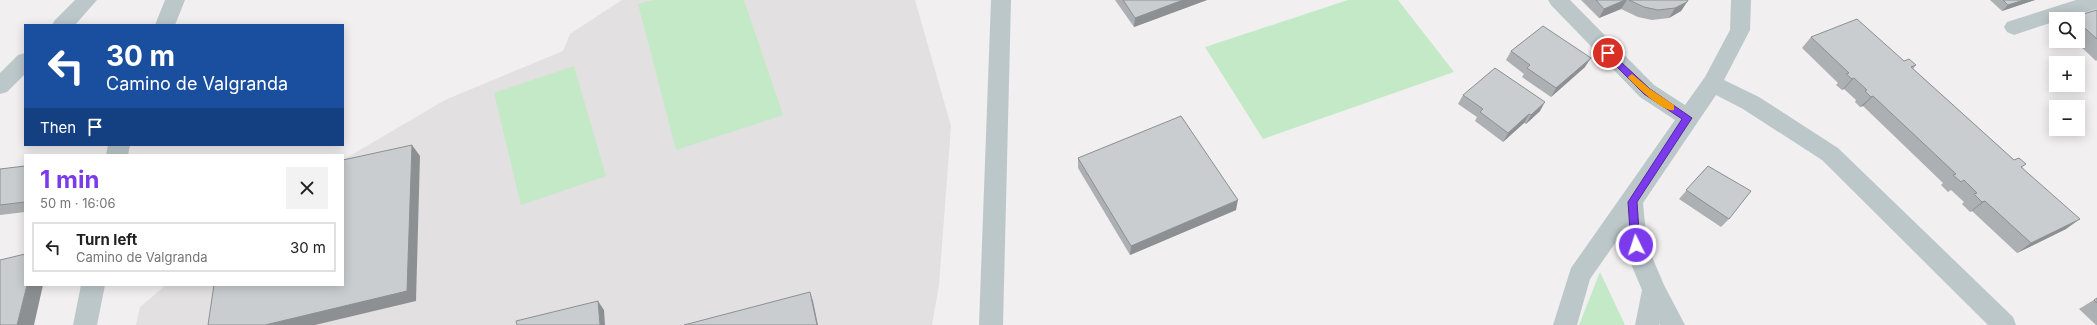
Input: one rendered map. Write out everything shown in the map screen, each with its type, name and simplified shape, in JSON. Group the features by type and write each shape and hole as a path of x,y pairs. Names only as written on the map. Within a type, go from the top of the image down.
{"street":[{"path":"63,24 88,0"},
{"path":"165,24 175,0"},
{"path":"991,325 1001,0"},
{"path":"1558,0 1647,91 1688,118"},
{"path":"1564,325 1580,275 1632,202 1712,83 1740,30 1741,0"},
{"path":"2014,27 2097,1"},
{"path":"0,86 24,62"},
{"path":"1712,83 1750,103 1830,154 2004,325"},
{"path":"1632,202 1636,245 1654,290 1673,325"},
{"path":"85,325 93,286"},
{"path":"1647,325 1654,290"}],"shaded area":[{"path":"622,0 915,0 951,126 939,285 932,325 136,325 140,307 165,286 344,286 344,159 445,100 563,51 570,34"}],"green space":[{"path":"653,0 744,0 783,115 676,150 638,4"},
{"path":"1348,0 1398,0 1454,72 1263,139 1205,47"},
{"path":"574,66 606,176 521,205 494,93"},
{"path":"1600,272 1625,325 1579,325"}],"building":[{"path":"1123,0 1183,0 1135,18"},
{"path":"1596,0 1625,0 1604,9"},
{"path":"1629,0 1688,0 1675,8 1658,10 1644,7"},
{"path":"2003,0 2024,0 2008,5"},
{"path":"2097,10 2097,39 2085,28 2085,14"},
{"path":"1857,19 1904,61 1909,59 1916,65 1911,67 2014,160 2019,158 2026,164 2021,167 2080,219 2031,243 1985,201 1982,202 1974,194 1977,193 1964,180 1961,182 1953,175 1956,174 1873,96 1871,97 1865,91 1867,90 1854,78 1852,79 1846,74 1849,73 1811,37"},
{"path":"1543,26 1591,58 1556,88 1527,68 1530,65 1511,51"},
{"path":"1495,68 1545,102 1508,133 1480,112 1483,109 1463,95"},
{"path":"1181,116 1238,200 1131,246 1078,158"},
{"path":"412,145 407,291 265,325 208,325 214,286 344,286 344,160"},
{"path":"24,166 24,202 0,205 0,169"},
{"path":"1708,166 1751,191 1729,219 1686,190"},
{"path":"24,254 24,286 27,286 17,325 0,325 0,260"},
{"path":"810,292 817,325 684,325"},
{"path":"598,301 600,325 517,325 516,321"}],"slow traffic":[{"path":"1632,77 1647,91 1671,107"}],"route":[{"path":"1608,53 1647,91 1688,118 1632,202 1636,245"}]}
